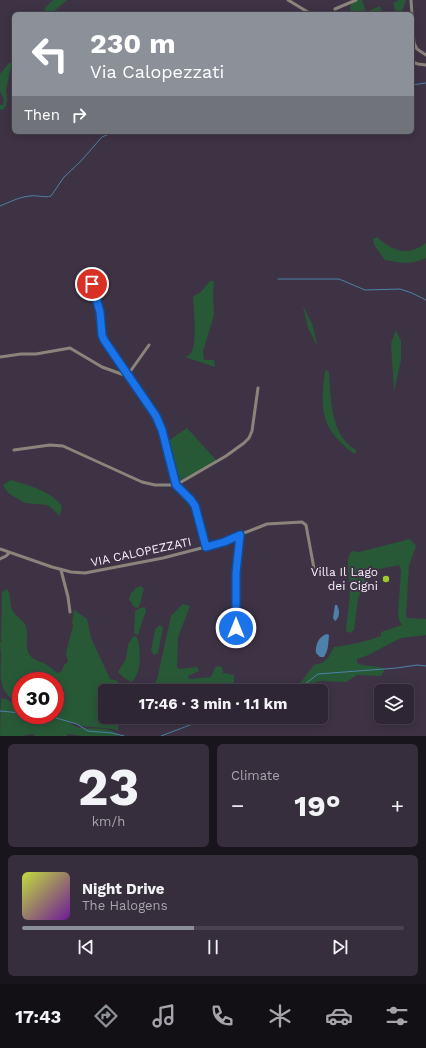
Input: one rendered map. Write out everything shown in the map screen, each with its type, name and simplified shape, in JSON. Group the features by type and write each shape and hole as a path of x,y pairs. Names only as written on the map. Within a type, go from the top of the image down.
{"street":[{"path":"288,0 307,12"},
{"path":"335,9 356,0"},
{"path":"411,0 412,12"},
{"path":"414,43 417,49 426,55"},
{"path":"414,63 426,65"},
{"path":"92,277 93,290 100,315 103,338 127,376 158,420 176,485 195,506 206,547"},
{"path":"127,376 149,345"},
{"path":"0,357 20,354 36,354 70,348 99,366 127,376"},
{"path":"14,450 61,446 73,450 142,482 155,486 176,485 229,455 248,439 252,431 258,388"},
{"name":"VIA CALOPEZZATI","path":"0,549 61,570 76,573 87,573 163,558 206,547 224,542 258,526 269,523 304,523 316,574"},
{"path":"236,628 236,573 240,535"},
{"path":"0,559 9,553"},
{"path":"61,570 70,612"}],"green space":[{"path":"53,0 67,0 53,12 43,12"},
{"path":"362,0 366,12 350,12 351,2"},
{"path":"399,0 406,0 402,12 396,12 393,3"},
{"path":"380,6 382,12 366,12"},
{"path":"9,63 12,63 6,89 6,106 4,109 0,110 0,105 3,105 4,100 0,91 0,74"},
{"path":"377,237 394,249 407,251 413,250 426,243 426,258 415,262 406,263 385,260 374,245 373,239"},
{"path":"210,281 214,281 214,315 203,351 204,360 214,360 215,367 185,357 192,352 194,346 195,324 193,296 200,293"},
{"path":"303,306 312,324 318,347 308,328"},
{"path":"396,330 401,341 401,360 394,391 391,344"},
{"path":"327,370 329,373 332,405 337,426 341,435 347,443 356,450 356,453 353,453 342,444 334,435 325,418 323,408 323,386 325,372"},
{"path":"187,428 217,461 177,482 167,442"},
{"path":"11,480 39,489 51,496 62,506 60,516 48,505 25,503 8,493 3,485"},
{"path":"410,539 416,546 409,565 406,615 407,618 426,619 426,635 401,638 357,659 357,663 385,669 381,676 357,675 346,682 321,681 310,684 298,684 314,665 322,663 328,658 334,647 358,643 375,638 381,636 381,632 402,625 398,614 401,571 399,565 369,571 358,598 354,630 350,633 346,631 350,593 348,559 352,551 359,552"},
{"path":"141,586 144,589 138,608 134,607 129,599 135,588"},
{"path":"7,589 12,610 24,622 26,627 27,647 29,654 33,659 44,663 56,672 12,672 12,698 5,692 1,681 0,643 2,592"},
{"path":"183,604 190,606 178,637 177,667 180,669 197,667 199,671 188,676 189,679 211,677 216,666 222,667 223,673 234,675 234,683 154,684 157,680 171,616"},
{"path":"145,607 146,612 138,635 134,633 135,611"},
{"path":"74,610 87,619 91,638 110,679 118,681 118,684 98,684 98,724 118,724 118,731 113,729 82,726 66,720 78,727 111,730 119,736 83,736 67,734 67,736 35,736 33,734 22,736 0,736 1,698 7,699 12,703 12,724 64,724 64,672 60,672 62,671 64,665 68,662 66,653 73,626 72,622"},
{"path":"159,625 163,627 158,653 154,655 151,651 155,630"},
{"path":"133,636 137,637 140,661 138,672 132,682 124,678 118,672 126,659 128,645"}],"water":[{"path":"335,605 337,605 339,616 335,621 333,618"},
{"path":"324,635 329,635 327,651 324,657 320,657 316,653 317,644"}],"waterway":[{"path":"414,85 426,83"},
{"path":"0,206 26,197 51,196 64,177 80,162 102,137 109,134"},
{"path":"278,279 339,279 365,290 400,289 426,300"},
{"path":"305,684 318,674 417,665 426,666"},
{"path":"0,711 12,712"},
{"path":"64,720 77,724 88,731 112,733 124,736"},
{"path":"161,736 193,724"}],"place":[{"name":"Villa Il Lago dei Cigni","path":"386,579"}],"route":[{"path":"92,284 100,312 102,335 104,340 158,420 176,485 195,506 206,547 224,542 240,535 236,573 236,628"}]}
